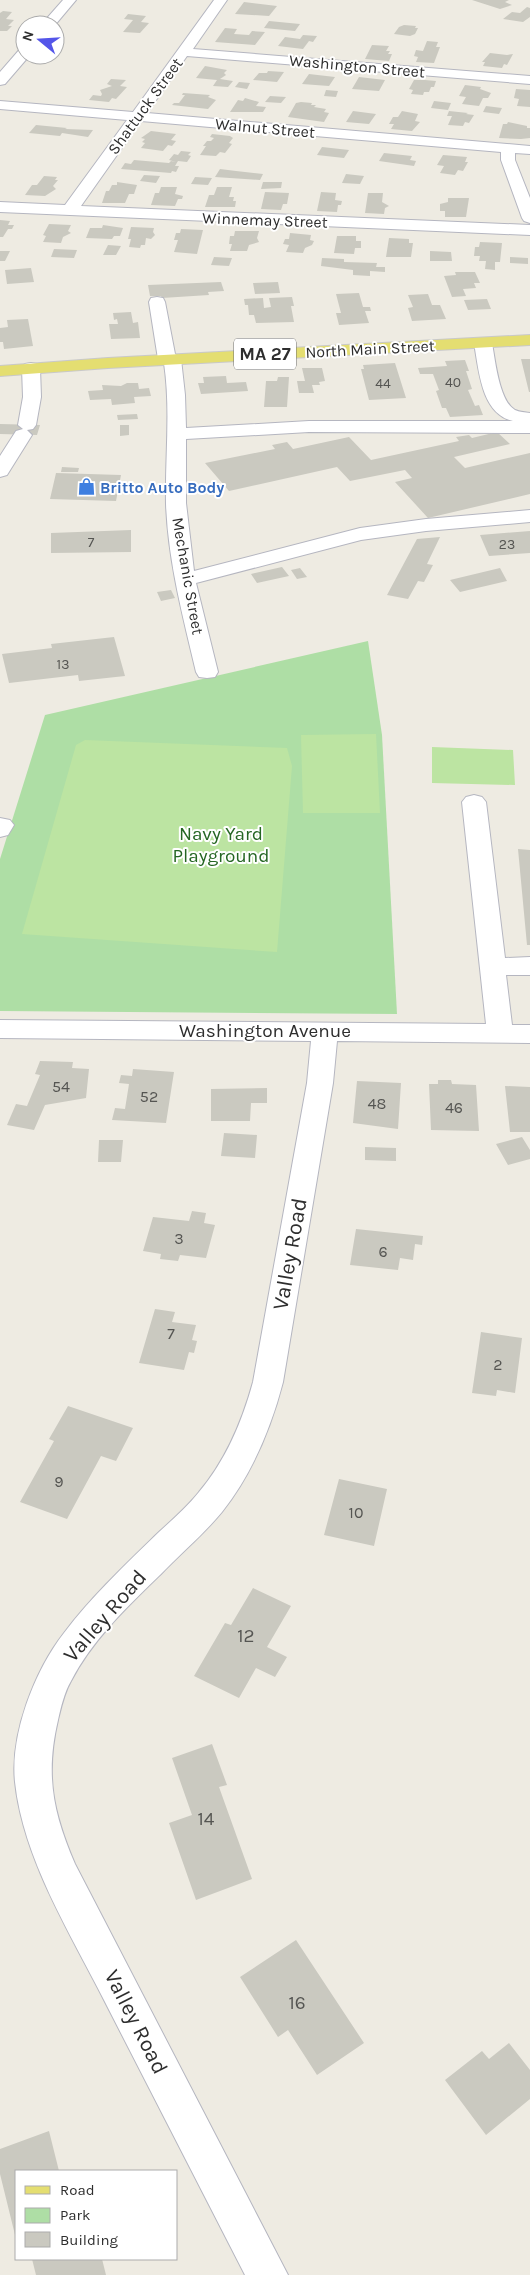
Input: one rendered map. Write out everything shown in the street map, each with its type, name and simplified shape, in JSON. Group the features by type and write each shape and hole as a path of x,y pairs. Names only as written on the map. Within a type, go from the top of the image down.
{"main road":[{"name":"North Main Street","path":"0,371 170,359 530,340"}],"street":[{"path":"57,15 70,0"},
{"name":"Shattuck Street","path":"69,211 221,0"},
{"name":"Washington Street","path":"184,52 530,80"},
{"path":"0,81 15,64"},
{"name":"Walnut Street","path":"0,105 530,150"},
{"path":"508,149 508,160 530,218"},
{"name":"Winnemay Street","path":"0,207 530,230"},
{"name":"Mechanic Street","path":"157,302 177,396 176,504 186,579 206,672"},
{"path":"483,342 495,395 501,408 511,416 530,418"},
{"path":"0,472 25,430 32,397 31,368"},
{"path":"177,434 244,427 325,425 530,427"},
{"path":"186,579 360,534 426,525 530,516"},
{"path":"474,802 500,1034"},
{"path":"493,967 530,966"},
{"name":"Washington Avenue","path":"0,1029 530,1034"},
{"name":"Valley Road","path":"267,2275 68,1890 52,1854 40,1819 32,1780 35,1744 45,1702 62,1663 88,1629 113,1601 216,1496 248,1442 261,1412 268,1382 320,1083 325,1032"}],"green space":[{"name":"Navy Yard Playground","path":"368,641 382,735 397,1014 0,1011 0,859 45,715"},
{"path":"376,734 380,813 303,813 301,735"},
{"path":"85,740 287,748 292,766 277,952 22,934 76,745"},
{"path":"432,747 513,750 515,785 432,783"}],"building":[{"path":"472,0 509,0 505,2 512,5 500,9"},
{"path":"244,2 277,6 269,16 235,14"},
{"path":"527,7 530,8 530,17 523,22 503,19 512,12 520,13"},
{"path":"3,11 12,12 6,19 14,20 8,26 12,26 7,31 0,31 0,13"},
{"path":"128,14 146,16 141,22 149,23 140,33 123,32 133,20 124,19"},
{"path":"269,21 300,24 295,31 264,28"},
{"path":"404,25 416,26 415,28 418,28 415,34 410,36 394,34 399,27"},
{"path":"225,28 237,29 234,34 249,35 252,31 265,32 255,45 215,42"},
{"path":"303,35 317,36 313,42 309,41 303,49 278,46 285,37 300,39"},
{"path":"427,41 438,42 436,47 440,47 434,63 416,62 418,57 414,56 416,50 423,51"},
{"path":"372,45 389,46 386,51 390,51 388,54 392,54 389,61 365,59"},
{"path":"490,53 513,54 507,65 504,64 502,68 483,66 485,62 482,62"},
{"path":"205,66 227,70 224,73 226,75 220,79 233,81 228,87 213,86 217,80 196,78"},
{"path":"268,71 284,72 277,82 253,80 259,73 267,73"},
{"path":"309,74 335,77 329,86 302,84"},
{"path":"359,77 385,80 379,91 352,89"},
{"path":"111,79 126,80 120,86 127,87 116,99 112,98 109,102 89,100 93,95 101,96 100,90 112,86 107,84"},
{"path":"414,80 436,81 434,87 431,87 429,92 424,92 423,95 411,94 413,90 409,89"},
{"path":"239,82 250,83 247,89 235,87"},
{"path":"465,85 481,87 480,89 491,93 488,98 483,98 479,106 462,104 466,97 459,96"},
{"path":"516,89 530,90 530,107 517,106 519,99 514,98"},
{"path":"326,90 338,91 336,97 324,96"},
{"path":"183,93 210,95 208,97 216,100 208,109 172,105 179,103 185,95 182,95"},
{"path":"270,96 286,97 281,103 265,102"},
{"path":"245,98 259,102 256,106 266,107 263,112 230,112 238,100 243,101"},
{"path":"434,101 451,103 448,110 431,108"},
{"path":"296,103 312,103 311,105 316,105 314,107 326,109 324,112 329,113 324,122 288,117"},
{"path":"486,106 502,108 499,114 483,112"},
{"path":"353,111 376,114 369,124 346,122"},
{"path":"402,111 418,114 415,121 420,122 412,131 391,129 394,124 389,124 393,117 398,117"},
{"path":"449,111 474,115 469,123 465,122 463,126 448,125 452,116 447,116"},
{"path":"508,122 530,128 530,138 499,138 503,124"},
{"path":"36,125 93,130 88,137 62,133 60,136 29,133"},
{"path":"151,131 176,134 171,140 176,141 172,146 168,145 163,151 141,148 145,143 142,142 145,139 141,138"},
{"path":"212,134 230,136 233,138 229,143 232,144 225,153 220,152 216,156 200,155 207,141 211,141 214,138 210,137"},
{"path":"322,147 349,150 344,158 317,155"},
{"path":"181,151 191,152 188,155 191,156 187,162 178,161 175,166 179,166 176,172 121,169 125,163 131,164 134,160 176,162 169,160 174,154 178,155"},
{"path":"384,153 412,156 410,160 416,161 414,166 379,161"},
{"path":"443,155 467,157 465,162 468,162 463,171 458,170 455,175 440,173 444,166 437,165"},
{"path":"220,169 263,174 260,180 215,177"},
{"path":"346,174 364,176 360,184 342,183"},
{"path":"144,175 160,176 156,183 140,181"},
{"path":"44,176 57,177 55,180 58,180 53,186 56,189 45,196 25,195 32,185 37,185"},
{"path":"195,177 212,178 208,185 191,184"},
{"path":"117,182 137,185 134,194 129,194 125,203 102,203 106,191 109,191 112,185 117,185"},
{"path":"263,182 282,182 281,188 261,189"},
{"path":"161,187 177,187 175,194 183,196 182,199 178,199 175,206 151,205 155,193 159,193"},
{"path":"217,187 232,187 229,197 234,197 233,201 236,201 235,207 205,207 209,195 214,195"},
{"path":"265,192 289,193 287,204 283,204 281,210 261,209"},
{"path":"321,192 336,193 335,200 342,201 341,205 338,205 337,212 317,211"},
{"path":"368,193 383,193 382,202 389,206 385,208 384,214 365,213"},
{"path":"448,198 469,198 466,217 445,217 445,211 440,211 440,204 448,202"},
{"path":"0,220 10,221 8,225 14,225 12,229 8,229 3,237 0,237"},
{"path":"49,224 71,225 68,231 71,233 63,237 61,243 43,242 46,236 43,235"},
{"path":"103,225 123,228 120,236 114,236 112,239 86,238 90,228 102,228"},
{"path":"131,227 154,228 153,232 155,235 151,239 146,238 145,245 141,245 140,248 129,247 131,239 128,239"},
{"path":"181,229 203,230 197,254 174,252 178,240 174,240 176,233 180,233"},
{"path":"235,231 259,231 257,238 259,242 249,245 247,251 230,251 232,244 229,244 230,236 234,236"},
{"path":"290,233 311,235 310,240 314,241 312,245 305,248 303,253 286,252 289,245 283,244 285,239 289,239"},
{"path":"337,236 356,236 356,241 361,241 361,248 355,248 354,254 334,253"},
{"path":"389,238 409,239 409,243 413,243 411,257 386,257"},
{"path":"480,242 502,243 500,262 495,262 495,270 485,269 486,261 479,261 480,256 474,256 475,247 479,247"},
{"path":"108,245 121,246 116,255 103,255"},
{"path":"54,249 77,250 74,258 51,257"},
{"path":"0,251 10,251 5,261 0,261"},
{"path":"430,251 451,252 452,261 430,261"},
{"path":"214,257 232,258 229,266 211,265"},
{"path":"510,257 528,258 528,264 510,263"},
{"path":"322,258 344,259 344,262 377,263 376,267 385,267 385,272 370,271 370,276 353,275 353,270 321,266"},
{"path":"31,268 34,282 7,284 5,270"},
{"path":"455,272 475,272 480,283 474,283 476,288 463,289 466,296 452,297 444,276 456,275"},
{"path":"221,282 224,291 208,292 209,295 162,298 161,296 150,296 148,285"},
{"path":"278,282 280,293 255,294 253,283"},
{"path":"359,293 363,307 370,307 371,311 365,311 369,323 339,325 336,313 341,313 336,294"},
{"path":"428,294 432,305 440,305 446,319 412,321 408,308 413,307 408,295"},
{"path":"292,297 294,306 291,306 294,322 256,323 254,315 249,315 248,305 245,305 244,299 263,298 264,308 271,307 269,298"},
{"path":"487,299 491,309 468,310 464,300"},
{"path":"131,312 133,323 138,322 140,338 111,339 109,324 118,324 117,319 114,320 113,313"},
{"path":"28,319 33,346 4,349 3,342 0,342 0,328 8,327 7,320"},
{"path":"521,359 530,359 530,392 529,392"},
{"path":"465,360 469,371 466,371 472,389 468,390 475,406 479,405 483,415 450,417 446,408 442,408 436,391 439,390 433,374 420,374 418,368 447,366 445,361"},
{"path":"395,363 406,398 369,400 361,369 364,369 363,365"},
{"path":"302,368 322,368 325,381 319,382 320,385 312,385 314,393 299,393 297,381 305,381"},
{"path":"226,376 227,383 246,382 248,391 201,394 198,383 204,383 203,377"},
{"path":"278,377 289,377 287,407 264,407 266,381 277,381"},
{"path":"127,383 138,383 139,389 149,388 151,396 134,397 135,403 112,405 111,399 90,400 88,391 103,390 102,385 121,386"},
{"path":"137,414 138,419 118,420 117,415"},
{"path":"0,424 40,425 37,435 0,434"},
{"path":"120,425 129,425 129,435 120,436"},
{"path":"497,432 510,444 454,457 465,468 530,453 530,494 428,518 395,482 412,478 405,470 350,481 337,467 229,491 205,463 275,449 272,445 287,442 293,449 349,437 371,460 459,441 456,437 469,435 472,438"},
{"path":"62,467 79,468 78,472 61,472"},
{"name":"Britto Auto Body","path":"56,473 121,475 116,501 50,499"},
{"path":"131,530 131,552 51,553 51,533"},
{"path":"530,531 530,553 489,556 480,535"},
{"path":"440,537 427,564 433,565 424,582 418,581 408,599 387,595 417,539"},
{"path":"282,567 289,576 257,583 251,574"},
{"path":"300,568 307,577 297,579 291,570"},
{"path":"500,568 507,581 460,592 450,580"},
{"path":"171,590 175,598 161,601 157,592"},
{"path":"114,637 125,676 79,681 78,675 9,683 2,654 52,648 51,644"},
{"path":"518,849 530,850 530,945 527,945"},
{"path":"40,1061 73,1062 72,1068 89,1069 86,1098 45,1105 34,1130 7,1125 16,1104 27,1106 40,1075 35,1074"},
{"path":"133,1069 174,1072 166,1123 112,1120 115,1108 125,1109 129,1084 119,1083 121,1075 132,1076"},
{"path":"438,1080 451,1080 452,1084 476,1085 479,1131 431,1130 429,1084 438,1084"},
{"path":"357,1081 401,1083 398,1129 353,1123"},
{"path":"505,1086 530,1087 530,1132 510,1132"},
{"path":"267,1088 267,1103 251,1103 250,1121 211,1121 211,1089"},
{"path":"224,1133 257,1135 255,1158 221,1156"},
{"path":"522,1137 530,1150 530,1159 508,1165 496,1144"},
{"path":"99,1140 123,1140 121,1162 98,1162"},
{"path":"365,1147 396,1148 396,1161 365,1160"},
{"path":"192,1211 206,1213 204,1223 215,1225 206,1258 180,1255 178,1261 160,1259 161,1254 143,1251 153,1217 189,1221"},
{"path":"356,1229 423,1236 422,1245 415,1244 413,1260 400,1258 398,1270 350,1265"},
{"path":"155,1309 175,1312 172,1322 196,1325 192,1340 197,1341 194,1353 189,1352 184,1370 139,1363"},
{"path":"481,1332 522,1338 515,1393 497,1390 496,1396 472,1393"},
{"path":"68,1406 133,1428 116,1461 101,1456 67,1519 20,1502 54,1441 49,1439"},
{"path":"339,1479 387,1489 374,1546 324,1535"},
{"path":"253,1588 291,1606 267,1647 287,1657 275,1677 256,1668 239,1698 194,1676 225,1623 231,1625"},
{"path":"212,1744 227,1785 219,1787 252,1879 196,1900 169,1823 192,1815 172,1758"},
{"path":"296,1940 364,2043 317,2075 288,2030 278,2037 240,1977"},
{"path":"509,2043 530,2070 530,2099 486,2135 445,2080 482,2051 489,2059"},
{"path":"49,2131 59,2170 15,2170 15,2235 0,2174 0,2149"},
{"path":"32,2260 102,2260 106,2275 36,2275"}],"place":[{"name":"Britto Auto Body","path":"86,487"}]}
